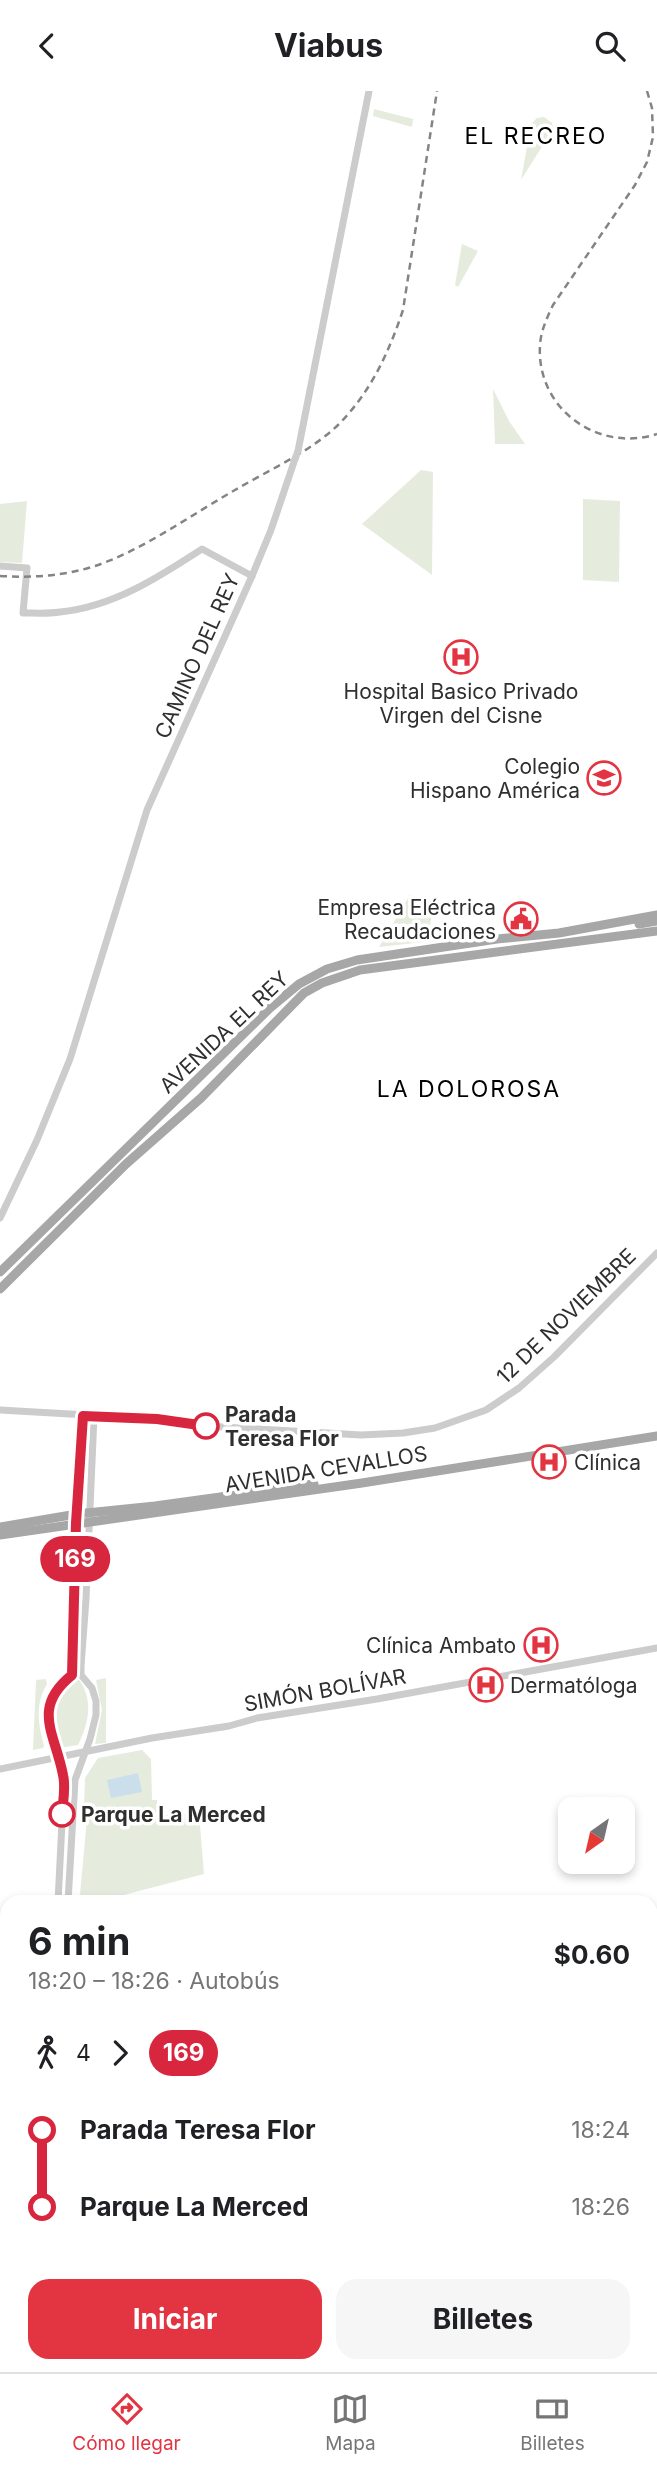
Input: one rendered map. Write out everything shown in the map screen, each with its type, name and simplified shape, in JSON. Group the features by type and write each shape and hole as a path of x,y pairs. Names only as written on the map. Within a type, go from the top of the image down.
{"main road":[{"name":"AVENIDA EL REY","path":"0,1272 270,1008 299,984 327,969 357,960 620,923 657,915"},
{"path":"620,923 629,925 657,921"},
{"name":"AVENIDA EL REY","path":"0,1289 126,1164 201,1098 304,993 322,983 360,970 657,931"},
{"name":"AVENIDA CEVALLOS","path":"89,1517 248,1492 362,1478 657,1430"},
{"name":"AVENIDA CEVALLOS","path":"0,1527 362,1483 657,1436"},
{"name":"AVENIDA CEVALLOS","path":"0,1535 76,1518"}],"street":[{"name":"CAMINO DEL REY","path":"0,1218 37,1140 70,1059 147,810 252,576 296,455 369,91"},
{"path":"0,566 27,568 23,613 59,613 102,603 152,581 205,549 252,576"},
{"name":"12 DE NOVIEMBRE","path":"0,1410 361,1435 435,1428 486,1410 519,1388 554,1357 657,1253"},
{"path":"58,1895 64,1782 49,1720 49,1703 57,1687 72,1675 76,1518 83,1416"},
{"path":"68,1895 75,1780 94,1729 96,1701 92,1688 81,1675 94,1416"},
{"name":"SIMÓN BOLÍVAR","path":"0,1769 152,1738 229,1726 257,1718 377,1699 657,1647"}],"green space":[{"path":"374,109 413,119 412,127 373,116"},
{"path":"544,117 552,123 553,129 521,180 531,124 537,118"},
{"path":"462,244 478,251 458,287 455,285"},
{"path":"493,389 509,421 525,444 495,444"},
{"path":"421,470 433,472 432,575 362,524"},
{"path":"583,499 620,501 619,582 583,580"},
{"path":"27,501 22,563 0,562 0,504"},
{"path":"410,895 433,909 430,926 432,941 379,947"},
{"path":"78,1678 88,1703 85,1728 78,1745 59,1748 49,1728 55,1688 63,1679"},
{"path":"106,1678 106,1743 95,1744 102,1710 96,1680"},
{"path":"46,1679 39,1714 44,1745 43,1748 33,1750 36,1680"},
{"path":"142,1750 151,1759 152,1800 157,1800 158,1816 199,1813 204,1874 124,1895 80,1894 88,1807 84,1807 85,1778 98,1758"}],"water":[{"path":"138,1773 142,1792 111,1798 107,1780"}],"railway":[{"path":"0,576 72,572 131,551 302,452 327,435 350,412 378,371 403,310 437,91"},
{"path":"647,91 652,108 653,137 647,162 635,185 553,305 540,345 541,368 548,389 575,421 593,431 613,437 635,438 657,434"}],"bus line":[{"name":"169","path":"62,1814 64,1776 51,1732 49,1703 57,1687 72,1675 76,1523 83,1416 157,1419 206,1426"}],"place":[{"name":"Hospital Basico Privado Virgen del Cisne","path":"461,657"},
{"name":"Colegio Hispano América","path":"604,778"},
{"name":"Empresa Eléctrica Recaudaciones","path":"521,919"},
{"name":"Parada Teresa Flor","path":"206,1426"},
{"name":"Clínica","path":"549,1462"},
{"name":"Clínica Ambato","path":"541,1645"},
{"name":"Dermatóloga","path":"486,1685"},
{"name":"Parque La Merced","path":"62,1814"}],"district":[{"name":"EL RECREO","path":"536,136"},
{"name":"LA DOLOROSA","path":"469,1089"}]}
